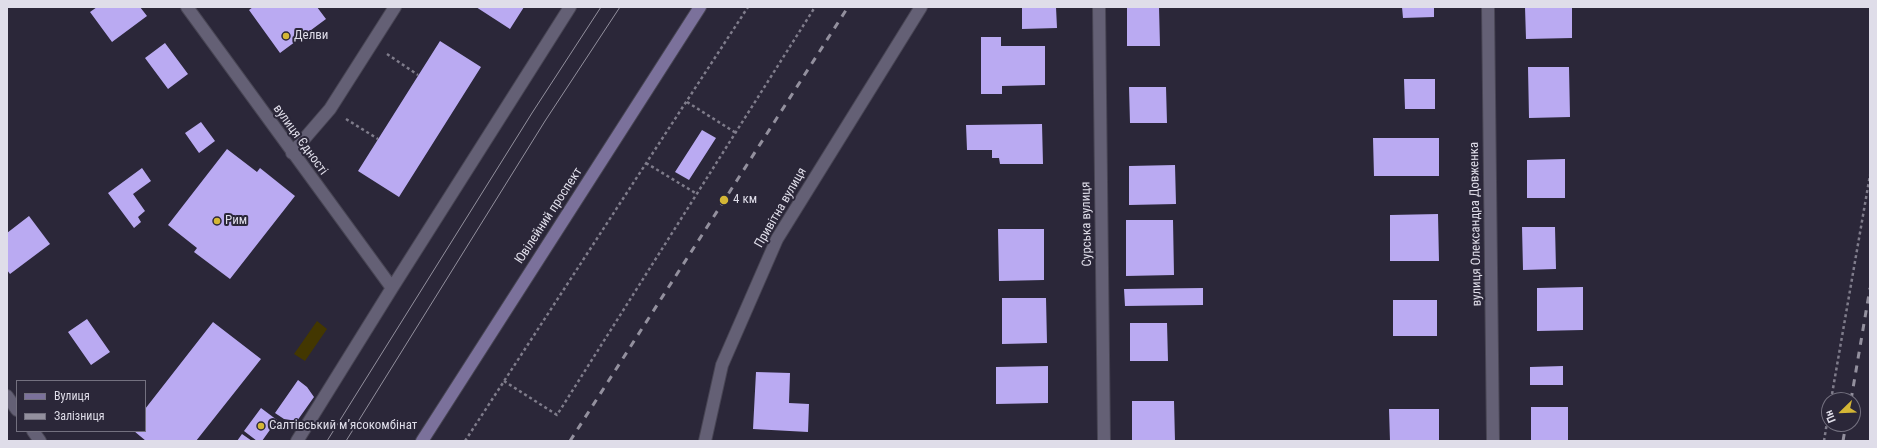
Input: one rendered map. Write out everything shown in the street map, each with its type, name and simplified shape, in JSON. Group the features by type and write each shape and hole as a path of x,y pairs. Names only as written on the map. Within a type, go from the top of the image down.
{"main road":[{"name":"Ювілейний проспект","path":"422,441 700,7"}],"street":[{"name":"вулиця Єдності","path":"187,7 292,153 392,288"},
{"path":"292,153 330,109 395,7"},
{"path":"297,441 570,7"},
{"name":"Привітна вулиця","path":"705,441 722,365 777,239 921,7"},
{"name":"Сурська вулиця","path":"1099,7 1104,441"},
{"name":"вулиця Олександра Довженка","path":"1488,7 1493,441"},
{"path":"7,396 16,409"},
{"path":"34,432 40,441"}],"path":[{"path":"465,441 748,7"},
{"path":"504,381 557,415 816,7"},
{"path":"371,43 418,75"},
{"path":"687,102 736,133"},
{"path":"330,109 378,139"},
{"path":"646,163 697,194"},
{"path":"1832,392 1870,175"}],"shaded area":[{"path":"317,321 327,329 305,361 294,354"}],"building":[{"path":"97,7 140,7 147,16 112,42 90,12"},
{"name":"Делви","path":"253,7 317,7 326,19 280,53 249,10"},
{"path":"476,7 524,7 510,29"},
{"path":"1022,7 1056,7 1057,28 1022,29"},
{"path":"1127,7 1159,7 1160,46 1127,46"},
{"path":"1402,7 1434,7 1434,17 1403,18"},
{"path":"1525,7 1572,7 1572,38 1526,39"},
{"path":"981,37 1001,37 1001,46 1045,46 1045,85 1002,86 1002,94 981,94"},
{"path":"440,41 481,67 399,197 358,171"},
{"path":"165,43 188,74 168,89 145,58"},
{"path":"1528,67 1569,67 1570,117 1529,118"},
{"path":"1404,79 1435,79 1435,109 1405,109"},
{"path":"1129,87 1166,87 1167,123 1130,123"},
{"path":"201,122 215,141 199,153 185,133"},
{"path":"1042,124 1043,164 1000,164 999,158 992,158 992,150 967,150 966,125"},
{"path":"702,130 716,138 689,180 675,172"},
{"path":"1373,138 1439,138 1439,176 1374,176"},
{"path":"227,149 257,172 260,168 295,196 230,279 194,252 197,248 168,225"},
{"path":"1565,159 1565,198 1527,198 1527,160"},
{"path":"1175,165 1176,204 1129,205 1129,166"},
{"path":"142,168 151,181 133,194 145,211 138,217 141,222 134,228 108,193"},
{"path":"1438,214 1439,261 1390,261 1390,215"},
{"path":"29,216 50,244 10,274 7,270 7,233"},
{"path":"1126,220 1173,220 1174,275 1126,276"},
{"path":"1522,227 1555,227 1556,269 1523,270"},
{"path":"998,229 1044,229 1044,280 999,281"},
{"path":"1583,287 1583,330 1537,331 1537,288"},
{"path":"1203,288 1203,305 1125,306 1124,289"},
{"path":"1002,298 1046,298 1047,343 1002,344"},
{"path":"1393,300 1437,300 1437,336 1393,336"},
{"path":"87,319 110,352 91,365 68,332"},
{"path":"213,322 261,359 196,441 146,441 135,432 146,432 146,408"},
{"path":"1130,323 1167,323 1168,361 1130,361"},
{"path":"1048,366 1048,403 996,404 996,367"},
{"path":"1563,366 1563,385 1530,385 1530,367"},
{"path":"756,372 790,373 789,403 809,404 808,432 753,429"},
{"path":"298,380 307,387 314,397 297,421 284,419 275,413"},
{"path":"1132,401 1174,401 1175,441 1132,441"},
{"path":"1531,407 1568,407 1568,441 1531,441"},
{"name":"Салтівський мʼясокомбінат","path":"261,408 277,420 262,441 257,441 244,431"},
{"path":"1389,409 1439,409 1439,441 1390,441"},
{"path":"242,434 252,441 237,441"}],"tram line":[{"path":"327,441 532,113 601,7"},
{"path":"346,441 545,121 620,7"}],"railway":[{"path":"570,441 848,7"},
{"path":"1852,392 1870,288"},
{"path":"1843,441 1845,432"}],"place":[{"name":"Делви","path":"286,36"},
{"name":"4 км","path":"724,200"},
{"name":"Рим","path":"217,221"},
{"name":"Салтівський мʼясокомбінат","path":"261,426"}]}
